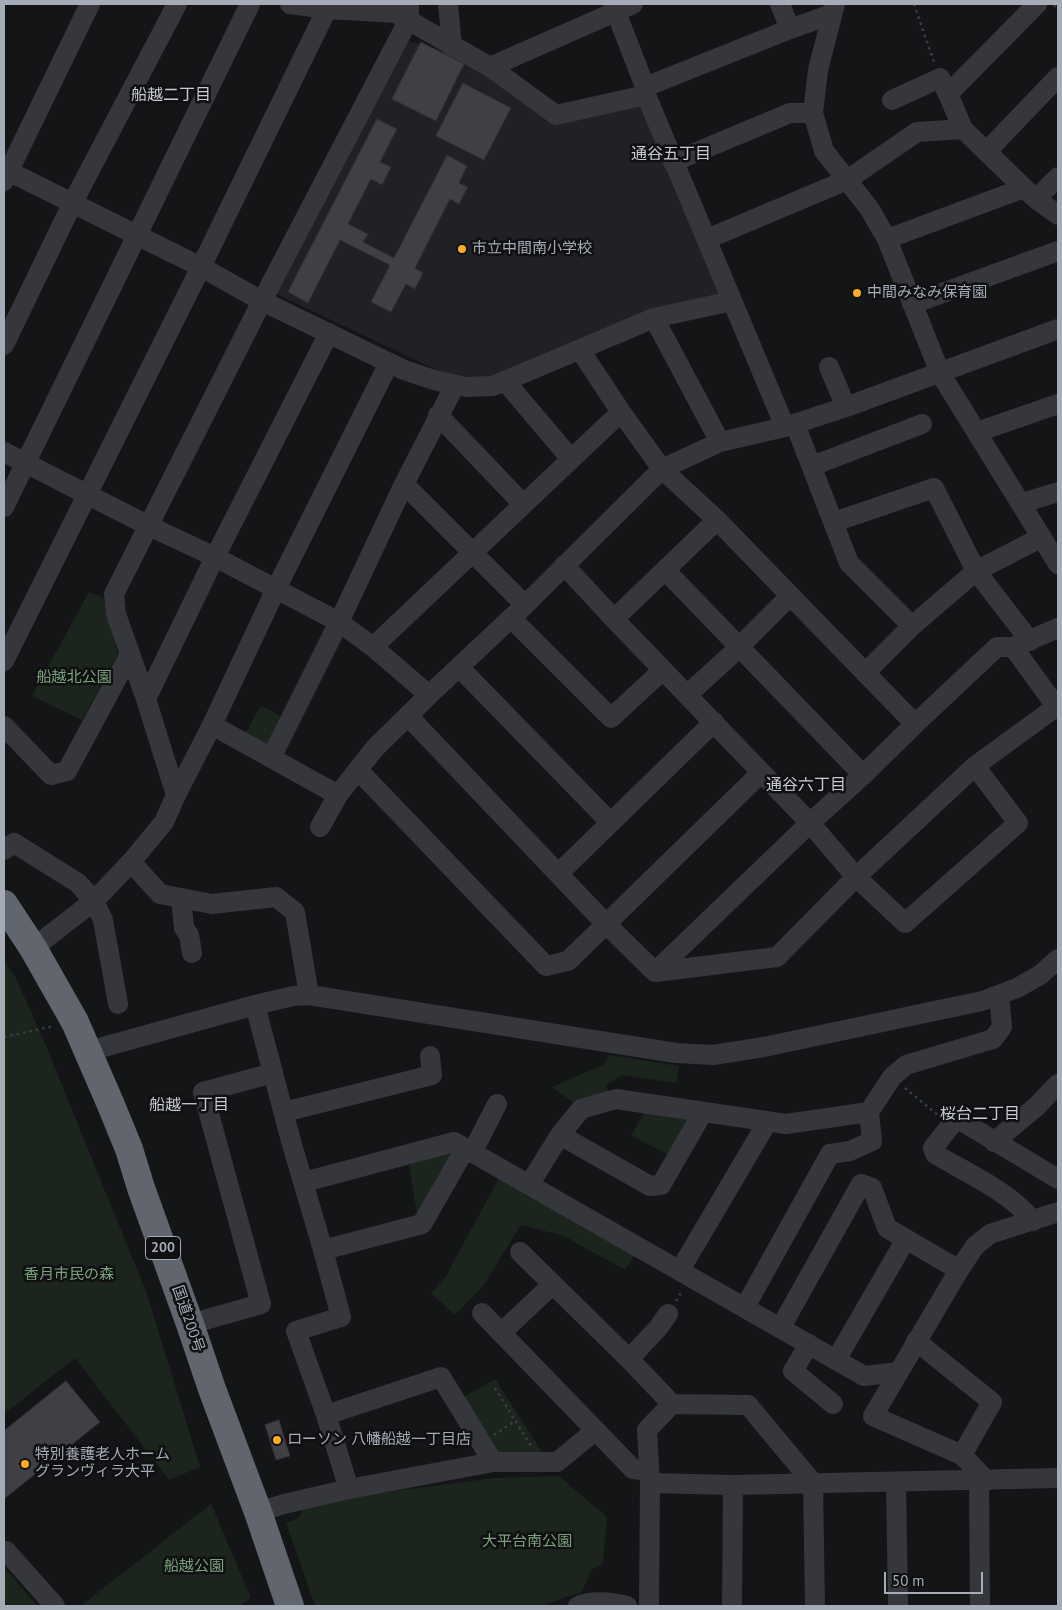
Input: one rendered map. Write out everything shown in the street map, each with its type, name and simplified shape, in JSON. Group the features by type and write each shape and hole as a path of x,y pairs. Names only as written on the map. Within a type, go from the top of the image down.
{"highway":[{"name":"国道200号","path":"4,904 33,948 75,1022 129,1149 141,1188 290,1606"}],"street":[{"path":"90,4 5,174 73,202 201,267 262,301 404,370 466,387 493,386 654,318 732,300"},
{"path":"4,345 73,202 177,4"},
{"path":"4,507 250,4"},
{"path":"290,4 327,9 409,12 452,47 490,67 556,115 646,91 833,9"},
{"path":"448,4 452,47"},
{"path":"780,4 790,29"},
{"path":"892,100 944,86 1037,4"},
{"path":"490,67 620,6 646,91 674,162 732,300 790,426 812,466 849,563 912,626"},
{"path":"4,661 201,267 327,9"},
{"path":"833,9 818,70 814,113 824,151 869,208 888,240 940,373 1058,564"},
{"path":"176,795 146,699 116,614 114,594 409,12"},
{"path":"986,151 1058,77"},
{"path":"944,86 963,129 1030,194 1058,215"},
{"path":"674,162 790,113 814,113"},
{"path":"707,239 847,180 917,132 963,129"},
{"path":"888,240 1030,194 1058,177"},
{"path":"912,304 1058,251"},
{"path":"654,318 720,442"},
{"path":"320,827 338,795 375,748 662,469 720,442 790,426 846,408 1058,329"},
{"path":"146,699 329,333"},
{"path":"580,350 662,469 717,520 915,724"},
{"path":"33,948 94,901 131,862 164,822 276,589 389,362"},
{"path":"829,367 846,408"},
{"path":"505,381 571,459"},
{"path":"271,758 339,622 404,484 455,385"},
{"path":"977,432 1058,404"},
{"path":"373,647 621,412"},
{"path":"438,416 523,504"},
{"path":"812,466 922,424"},
{"path":"4,452 149,526 216,557 339,622 373,647 429,695"},
{"path":"404,484 472,552 518,611 611,718 663,670"},
{"path":"655,972 777,957 856,877 975,766 1057,708 1021,644 976,571 934,488 834,522"},
{"path":"1022,503 1058,492"},
{"path":"614,619 717,520"},
{"path":"864,673 912,626 976,571 1042,537"},
{"path":"564,565 810,823 856,877 905,923 1018,823 975,766"},
{"path":"665,570 863,774"},
{"path":"687,695 790,596"},
{"path":"655,972 997,647 1021,644 1058,628"},
{"path":"4,726 52,775 67,771 130,654"},
{"path":"459,667 610,822"},
{"path":"408,716 655,972"},
{"path":"559,873 714,722"},
{"path":"212,725 338,795"},
{"path":"358,770 546,966 568,961 761,773"},
{"path":"4,850 14,843 78,883 94,901 103,920 118,1004"},
{"path":"131,862 160,894 212,904 276,897 295,912 309,995"},
{"path":"181,898 184,928 189,935 192,954"},
{"path":"88,1051 255,1005 293,996 309,995 676,1053 714,1055 764,1047 982,1001 1017,988 1040,974 1058,959"},
{"path":"745,1307 830,1154 850,1151 872,1142 869,1112 892,1077 906,1065 993,1039 1002,1027 999,995"},
{"path":"255,1005 341,1317 296,1331 326,1415 349,1489"},
{"path":"284,1112 432,1075 430,1056"},
{"path":"190,1324 261,1304 203,1092 273,1073"},
{"path":"994,1142 1037,1106 1058,1084"},
{"path":"529,1185 560,1135 581,1109 616,1098 786,1124 869,1112"},
{"path":"323,1250 422,1224 497,1104"},
{"path":"560,1135 650,1186 661,1185 703,1112"},
{"path":"1033,1221 1026,1213 998,1191 934,1154 933,1148 954,1120 963,1122 1058,1179"},
{"path":"685,1273 768,1121"},
{"path":"304,1182 454,1142 864,1376 898,1372"},
{"path":"781,1327 861,1184 872,1188 887,1228 959,1270"},
{"path":"980,1606 983,1480 962,1455 873,1416 916,1340 975,1246 990,1234 1058,1212"},
{"path":"836,1360 906,1239"},
{"path":"520,1252 672,1404 748,1405 813,1483 815,1606"},
{"path":"501,1333 552,1285"},
{"path":"482,1313 633,1469 649,1477 733,1485 1058,1478"},
{"path":"629,1359 658,1328 668,1314"},
{"path":"916,1340 992,1402 962,1455"},
{"path":"809,1344 794,1371 833,1404"},
{"path":"326,1415 441,1377 493,1462"},
{"path":"648,1606 649,1477 647,1430 672,1404"},
{"path":"258,1512 349,1489 493,1462 557,1462 595,1431"},
{"path":"896,1482 898,1606"},
{"path":"732,1606 733,1485"},
{"path":"6,1551 55,1606"},
{"path":"578,1606 589,1602 615,1603 627,1606"}],"path":[{"path":"914,4 944,86"},
{"path":"1053,4 1058,10"},
{"path":"4,1037 75,1022"},
{"path":"892,1077 950,1125"},
{"path":"668,1314 685,1273"},
{"path":"495,1388 541,1462"},
{"path":"494,1435 515,1421"}],"shaded area":[{"path":"409,41 469,59 554,123 643,104 723,295 483,380 465,380 441,372 274,293"}],"green space":[{"name":"船越北公園","path":"89,592 103,598 118,654 82,720 32,696"},
{"path":"261,705 282,717 266,748 244,736"},
{"name":"香月市民の森","path":"4,960 16,978 44,1041 147,1294 200,1467 169,1480 75,1358 4,1414"},
{"path":"609,1055 679,1066 676,1083 622,1075 606,1085 609,1093 576,1104 552,1087 603,1065"},
{"path":"646,1110 694,1117 672,1157 631,1135"},
{"path":"449,1151 456,1153 418,1220 409,1165"},
{"path":"499,1178 634,1256 625,1270 564,1236 521,1225 483,1286 455,1315 431,1293 446,1276"},
{"path":"495,1379 544,1455 498,1456 464,1397"},
{"name":"大平台南公園","path":"559,1476 607,1517 603,1564 592,1569 582,1592 543,1606 315,1606 286,1523 297,1519 305,1507 357,1496 494,1478"},
{"name":"船越公園","path":"211,1504 251,1598 239,1606 82,1605"},
{"path":"4,1567 37,1606 4,1606"}],"building":[{"path":"421,42 464,64 436,121 392,99"},
{"path":"463,83 511,108 484,160 436,136"},
{"path":"377,119 397,129 380,162 391,167 382,185 371,179 348,224 368,234 363,242 394,258 447,155 467,166 459,183 468,187 459,204 450,199 415,268 423,273 415,289 406,284 391,312 371,302 390,265 340,240 308,303 288,292"},
{"name":"特別養護老人ホーム グランヴィラ大平","path":"66,1381 100,1422 4,1499 4,1431"},
{"name":"ローソン 八幡船越一丁目店","path":"279,1420 290,1456 276,1460 265,1425"}],"place":[{"name":"市立中間南小学校","path":"462,249"},
{"name":"中間みなみ保育園","path":"857,293"},
{"name":"ローソン 八幡船越一丁目店","path":"277,1440"},
{"name":"特別養護老人ホーム グランヴィラ大平","path":"25,1464"}],"district":[{"name":"船越二丁目","path":"171,95"},
{"name":"通谷五丁目","path":"671,154"},
{"name":"通谷六丁目","path":"806,785"},
{"name":"船越一丁目","path":"189,1105"},
{"name":"桜台二丁目","path":"980,1114"}]}
